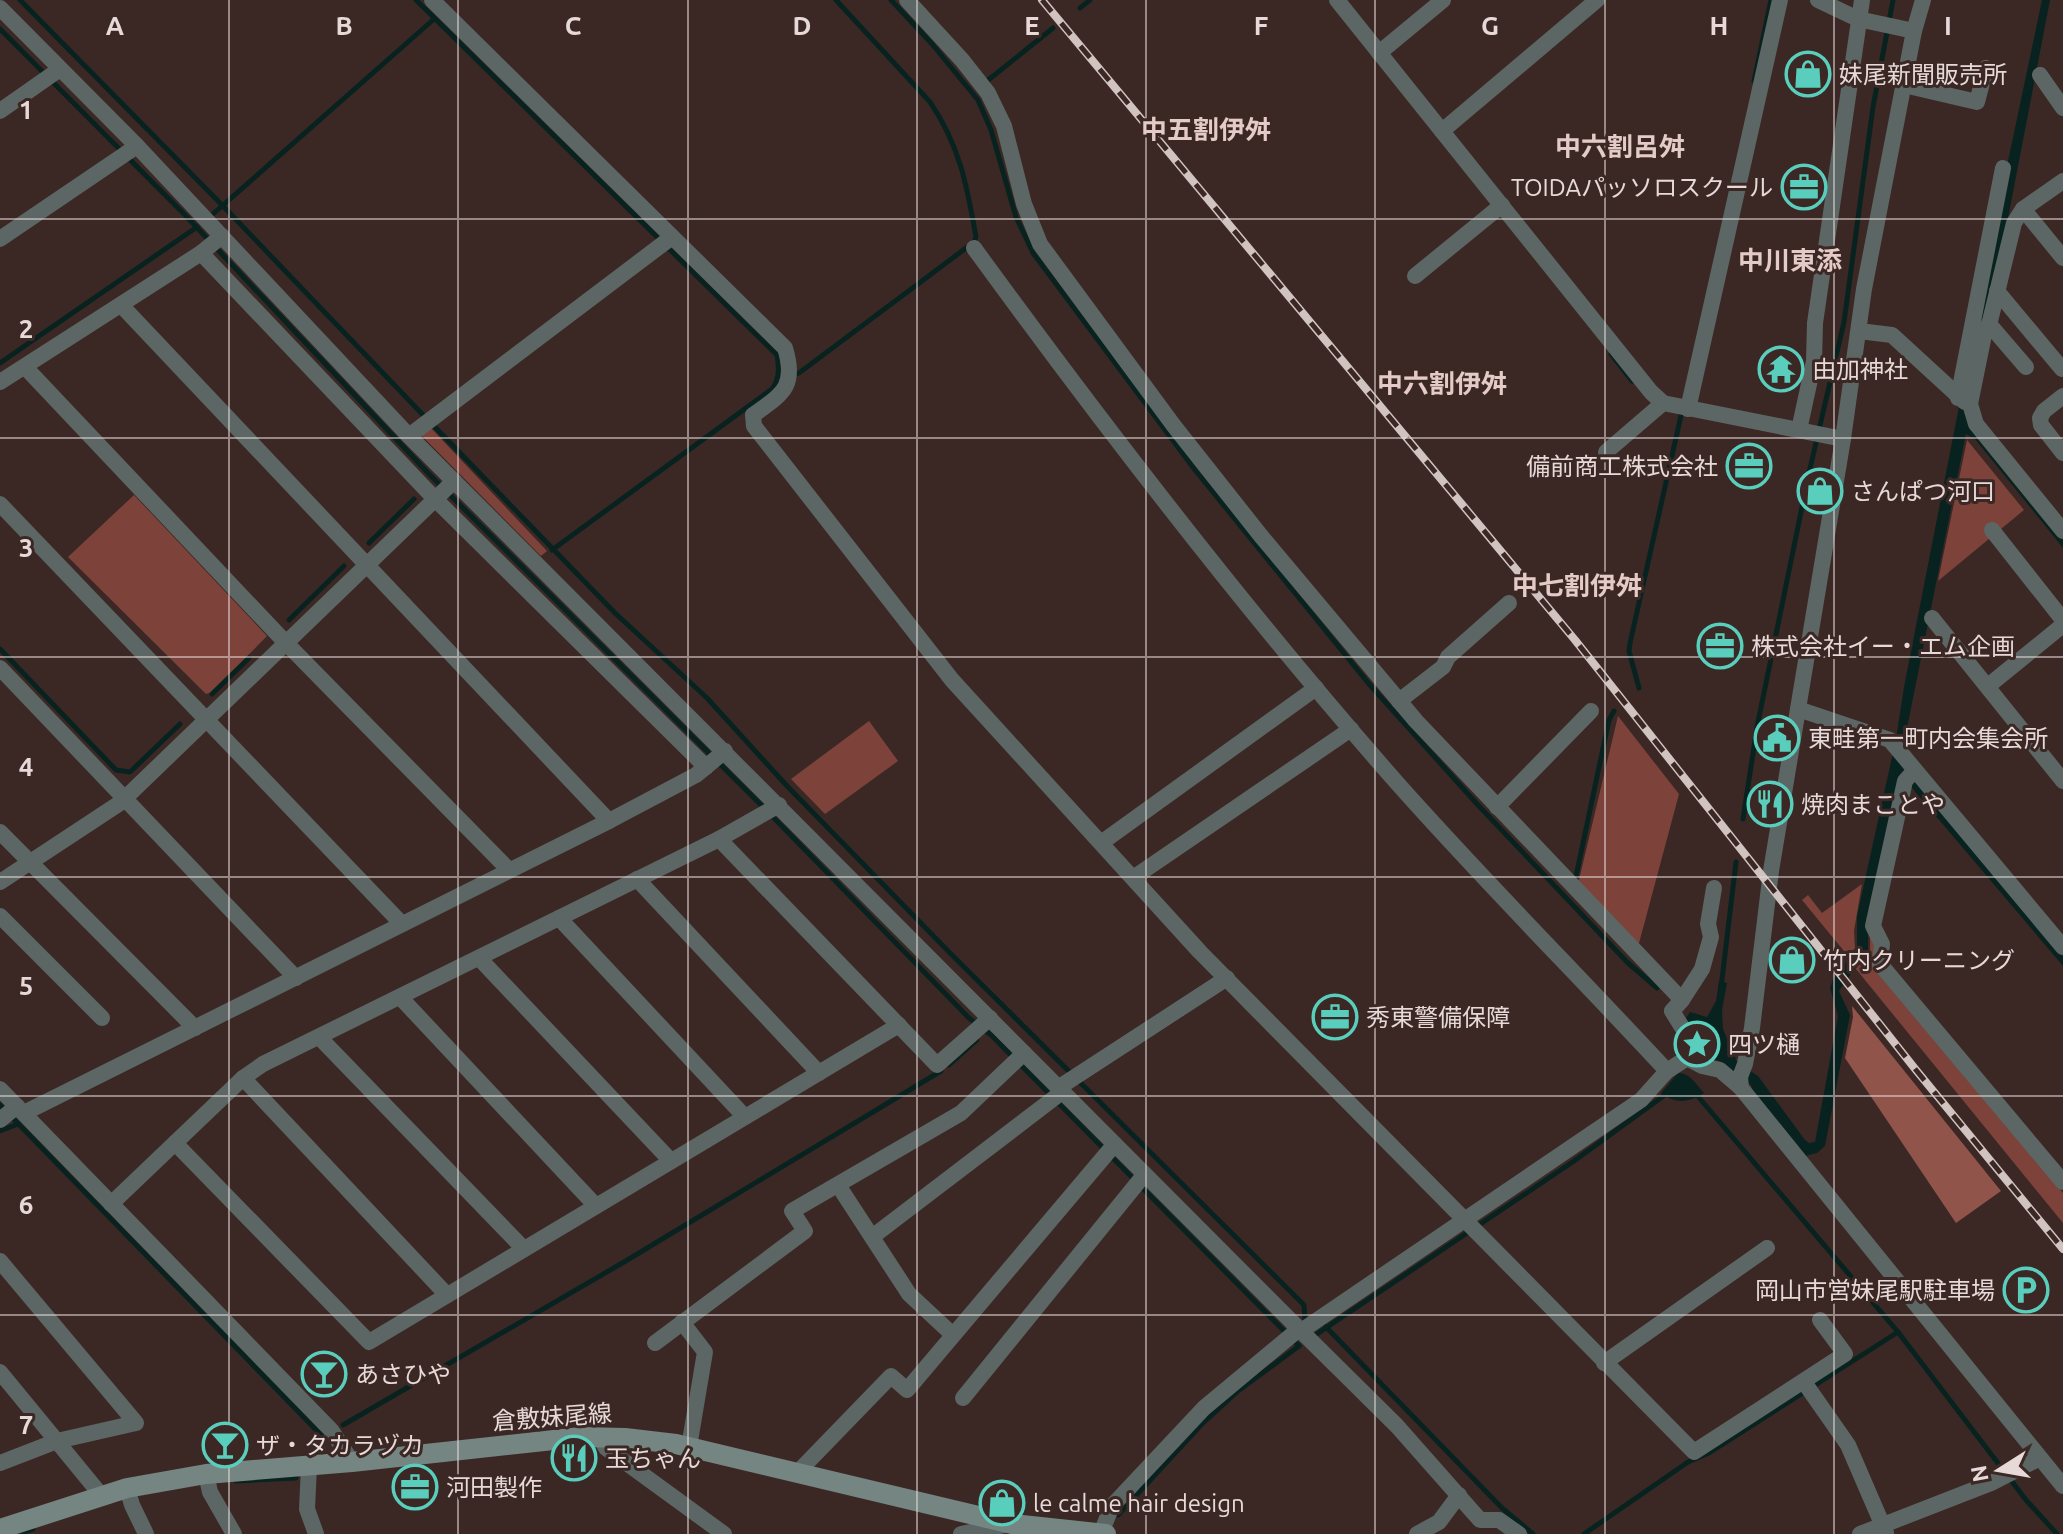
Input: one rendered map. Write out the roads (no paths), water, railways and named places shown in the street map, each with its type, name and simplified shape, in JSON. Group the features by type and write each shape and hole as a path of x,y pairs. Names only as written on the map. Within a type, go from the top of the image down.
{"main road":[{"name":"倉敷妹尾線","path":"0,1529 101,1495 129,1496 309,1466 600,1437 689,1447 1012,1524 1103,1534"}],"street":[{"path":"432,0 665,242 785,348 791,367 783,393 753,415 754,426 952,680 1227,978 1694,1452 1808,1387 1845,1354 1820,1320"},
{"path":"907,0 988,93 1004,126 1024,204 1040,244 1165,414 1251,524 1399,701 1682,1000"},
{"path":"1337,0 1442,131 1498,209 1651,392 1672,407 1843,439"},
{"path":"1379,53 1443,0"},
{"path":"1442,131 1597,0"},
{"path":"1606,452 1672,407 1780,0"},
{"path":"1818,0 1858,19 1914,31"},
{"path":"1812,433 1815,323 1862,0"},
{"path":"1742,1076 1771,871 1843,439 1864,289 1914,31 1923,0"},
{"path":"0,8 52,75 129,151 212,244 444,490 715,759 771,809 1057,1094 1139,1181 1397,1426 1480,1520 1499,1520 1519,1534"},
{"path":"1904,85 1977,102 1986,68"},
{"path":"0,111 52,75"},
{"path":"2040,75 2063,108"},
{"path":"0,239 129,151"},
{"path":"1964,401 1997,291 2003,168"},
{"path":"1964,401 2001,225 2063,181"},
{"path":"1415,276 1498,209"},
{"path":"2023,209 2063,258"},
{"path":"409,436 665,242"},
{"path":"0,382 212,244"},
{"path":"212,244 409,436 444,490 715,759"},
{"path":"974,248 1057,362 1196,542 1316,688 1476,871 1667,1071"},
{"path":"1997,291 2062,369"},
{"path":"121,305 609,821"},
{"path":"1989,324 2026,367"},
{"path":"1859,331 1892,335 1964,401 1977,426 2063,531"},
{"path":"25,367 286,643 509,870"},
{"path":"2063,396 2040,418 2041,425 2063,453"},
{"path":"0,882 126,797 444,490"},
{"path":"0,504 402,924"},
{"path":"1988,686 2063,623 1992,530"},
{"path":"1399,701 1443,667 1448,657 1509,603"},
{"path":"1932,618 2063,781"},
{"path":"0,668 296,978"},
{"path":"1101,843 1316,688"},
{"path":"1798,709 1890,740 1911,775 2063,947"},
{"path":"1497,807 1591,711"},
{"path":"1133,878 1351,729"},
{"path":"11,1113 195,1028 609,821 696,775 715,759"},
{"path":"1911,775 1873,926 1882,944 1880,964 2063,1182"},
{"path":"111,1204 243,1078 263,1064 719,839 771,809"},
{"path":"0,832 195,1028"},
{"path":"719,839 937,1065 984,1024"},
{"path":"637,879 819,1073"},
{"path":"1694,1062 1690,1040 1672,1011 1702,969 1711,937 1708,924 1714,888"},
{"path":"0,916 102,1018"},
{"path":"559,918 745,1117"},
{"path":"479,958 671,1161"},
{"path":"872,1237 1077,1076 1227,978"},
{"path":"400,997 596,1206"},
{"path":"175,1143 369,1342 899,1025"},
{"path":"319,1037 524,1249"},
{"path":"655,1343 805,1231 792,1211 961,1113 1018,1058"},
{"path":"1103,1534 1112,1506 1204,1408 1309,1327 1471,1226 1641,1100 1667,1071 1694,1062 1742,1076 2063,1486"},
{"path":"243,1078 447,1295"},
{"path":"0,1089 11,1113 111,1204 331,1430 352,1462"},
{"path":"797,1473 891,1376 907,1390 1109,1150"},
{"path":"963,1398 1139,1181"},
{"path":"838,1185 909,1294 953,1335"},
{"path":"1604,1363 1767,1248"},
{"path":"0,1261 136,1423 57,1441 0,1463"},
{"path":"682,1322 705,1352 689,1447"},
{"path":"0,1372 101,1495"},
{"path":"1808,1387 1848,1445 1884,1529"},
{"path":"600,1437 606,1448 719,1533"},
{"path":"1860,1534 1884,1529 2008,1476 2040,1458"},
{"path":"309,1466 307,1509 316,1534"},
{"path":"208,1482 234,1534"},
{"path":"1417,1534 1439,1522 1459,1495"},
{"path":"129,1496 146,1534"},
{"path":"961,1534 1012,1524"}],"water":[{"path":"2042,0 2050,0 1999,265 1968,393 1996,458 2063,539 2063,548 1975,439 1966,434 1901,758 2063,956 2063,966 1901,775 1868,922 1868,950 1839,991 1850,1015 1825,1146 1817,1153 1805,1156 1755,1097 1751,1085 1722,1062 1699,1054 1702,1045 1686,1018 1690,1012 1707,1017 1716,1001 1719,981 1727,983 1722,1010 1723,1029 1737,1062 1758,1076 1805,1140 1815,1142 1838,1016 1830,988 1833,979 1857,948 1857,916 1896,739 1996,218"},
{"path":"1678,1073 1689,1077 1704,1093 1682,1101 1661,1093"}],"waterway":[{"path":"20,0 425,417"},
{"path":"416,0 777,355 778,372 772,389 552,550"},
{"path":"795,374 974,242 976,237 961,167 940,118 930,102 836,0"},
{"path":"891,0 978,100 991,130 1016,217 1033,253 1195,470 1369,684 1477,804 1627,962 1657,988"},
{"path":"1080,8 1090,0"},
{"path":"1754,81 1771,0"},
{"path":"1743,819 1757,727 1809,473 1844,322 1873,107 1893,0"},
{"path":"213,214 434,19"},
{"path":"987,81 1053,28"},
{"path":"0,29 186,216 428,473 764,808"},
{"path":"0,363 197,227"},
{"path":"1611,354 1632,381"},
{"path":"1639,688 1629,651 1630,643 1682,411"},
{"path":"433,425 615,613 707,698 788,787 951,954 1304,1305 1305,1321"},
{"path":"369,543 414,499"},
{"path":"289,620 344,566"},
{"path":"0,649 116,770 130,772 180,724"},
{"path":"212,694 249,658"},
{"path":"1575,881 1609,720 1614,711"},
{"path":"771,815 969,1018 991,1035 1299,1346"},
{"path":"1721,988 1736,862"},
{"path":"949,1065 977,1040"},
{"path":"343,1425 624,1262 941,1071"},
{"path":"1311,1338 1574,1161 1669,1092"},
{"path":"1695,1093 1898,1332 2026,1500 2057,1534"},
{"path":"0,1105 322,1436"},
{"path":"0,1131 18,1124"},
{"path":"1326,1327 1502,1508 1533,1534"},
{"path":"1584,1534 1688,1462 1709,1453 1898,1332"},
{"path":"1118,1515 1201,1425 1238,1391 1299,1346"},
{"path":"236,1481 296,1478"},
{"path":"19,1534 33,1529"}],"railway":[{"path":"1042,0 1575,640 1916,1070 2063,1249"}],"place":[{"name":"妹尾新聞販売所","path":"1808,74"},
{"name":"TOIDAパッソロスクール","path":"1804,187"},
{"name":"由加神社","path":"1781,369"},
{"name":"備前商工株式会社","path":"1749,466"},
{"name":"さんぱつ河口","path":"1820,491"},
{"name":"株式会社イー・エム企画","path":"1720,646"},
{"name":"東畦第一町内会集会所","path":"1777,738"},
{"name":"焼肉まことや","path":"1770,804"},
{"name":"竹内クリーニング","path":"1792,960"},
{"name":"秀東警備保障","path":"1335,1017"},
{"name":"四ツ樋","path":"1697,1044"},
{"name":"岡山市営妹尾駅駐車場","path":"2026,1290"},
{"name":"あさひや","path":"324,1374"},
{"name":"ザ・タカラヅカ","path":"225,1445"},
{"name":"玉ちゃん","path":"574,1458"},
{"name":"河田製作","path":"415,1487"},
{"name":"le calme hair design","path":"1002,1503"}],"district":[{"name":"中五割伊舛","path":"1206,129"},
{"name":"中六割呂舛","path":"1620,146"},
{"name":"中川東添","path":"1790,260"},
{"name":"中六割伊舛","path":"1442,383"},
{"name":"中七割伊舛","path":"1577,585"}]}
